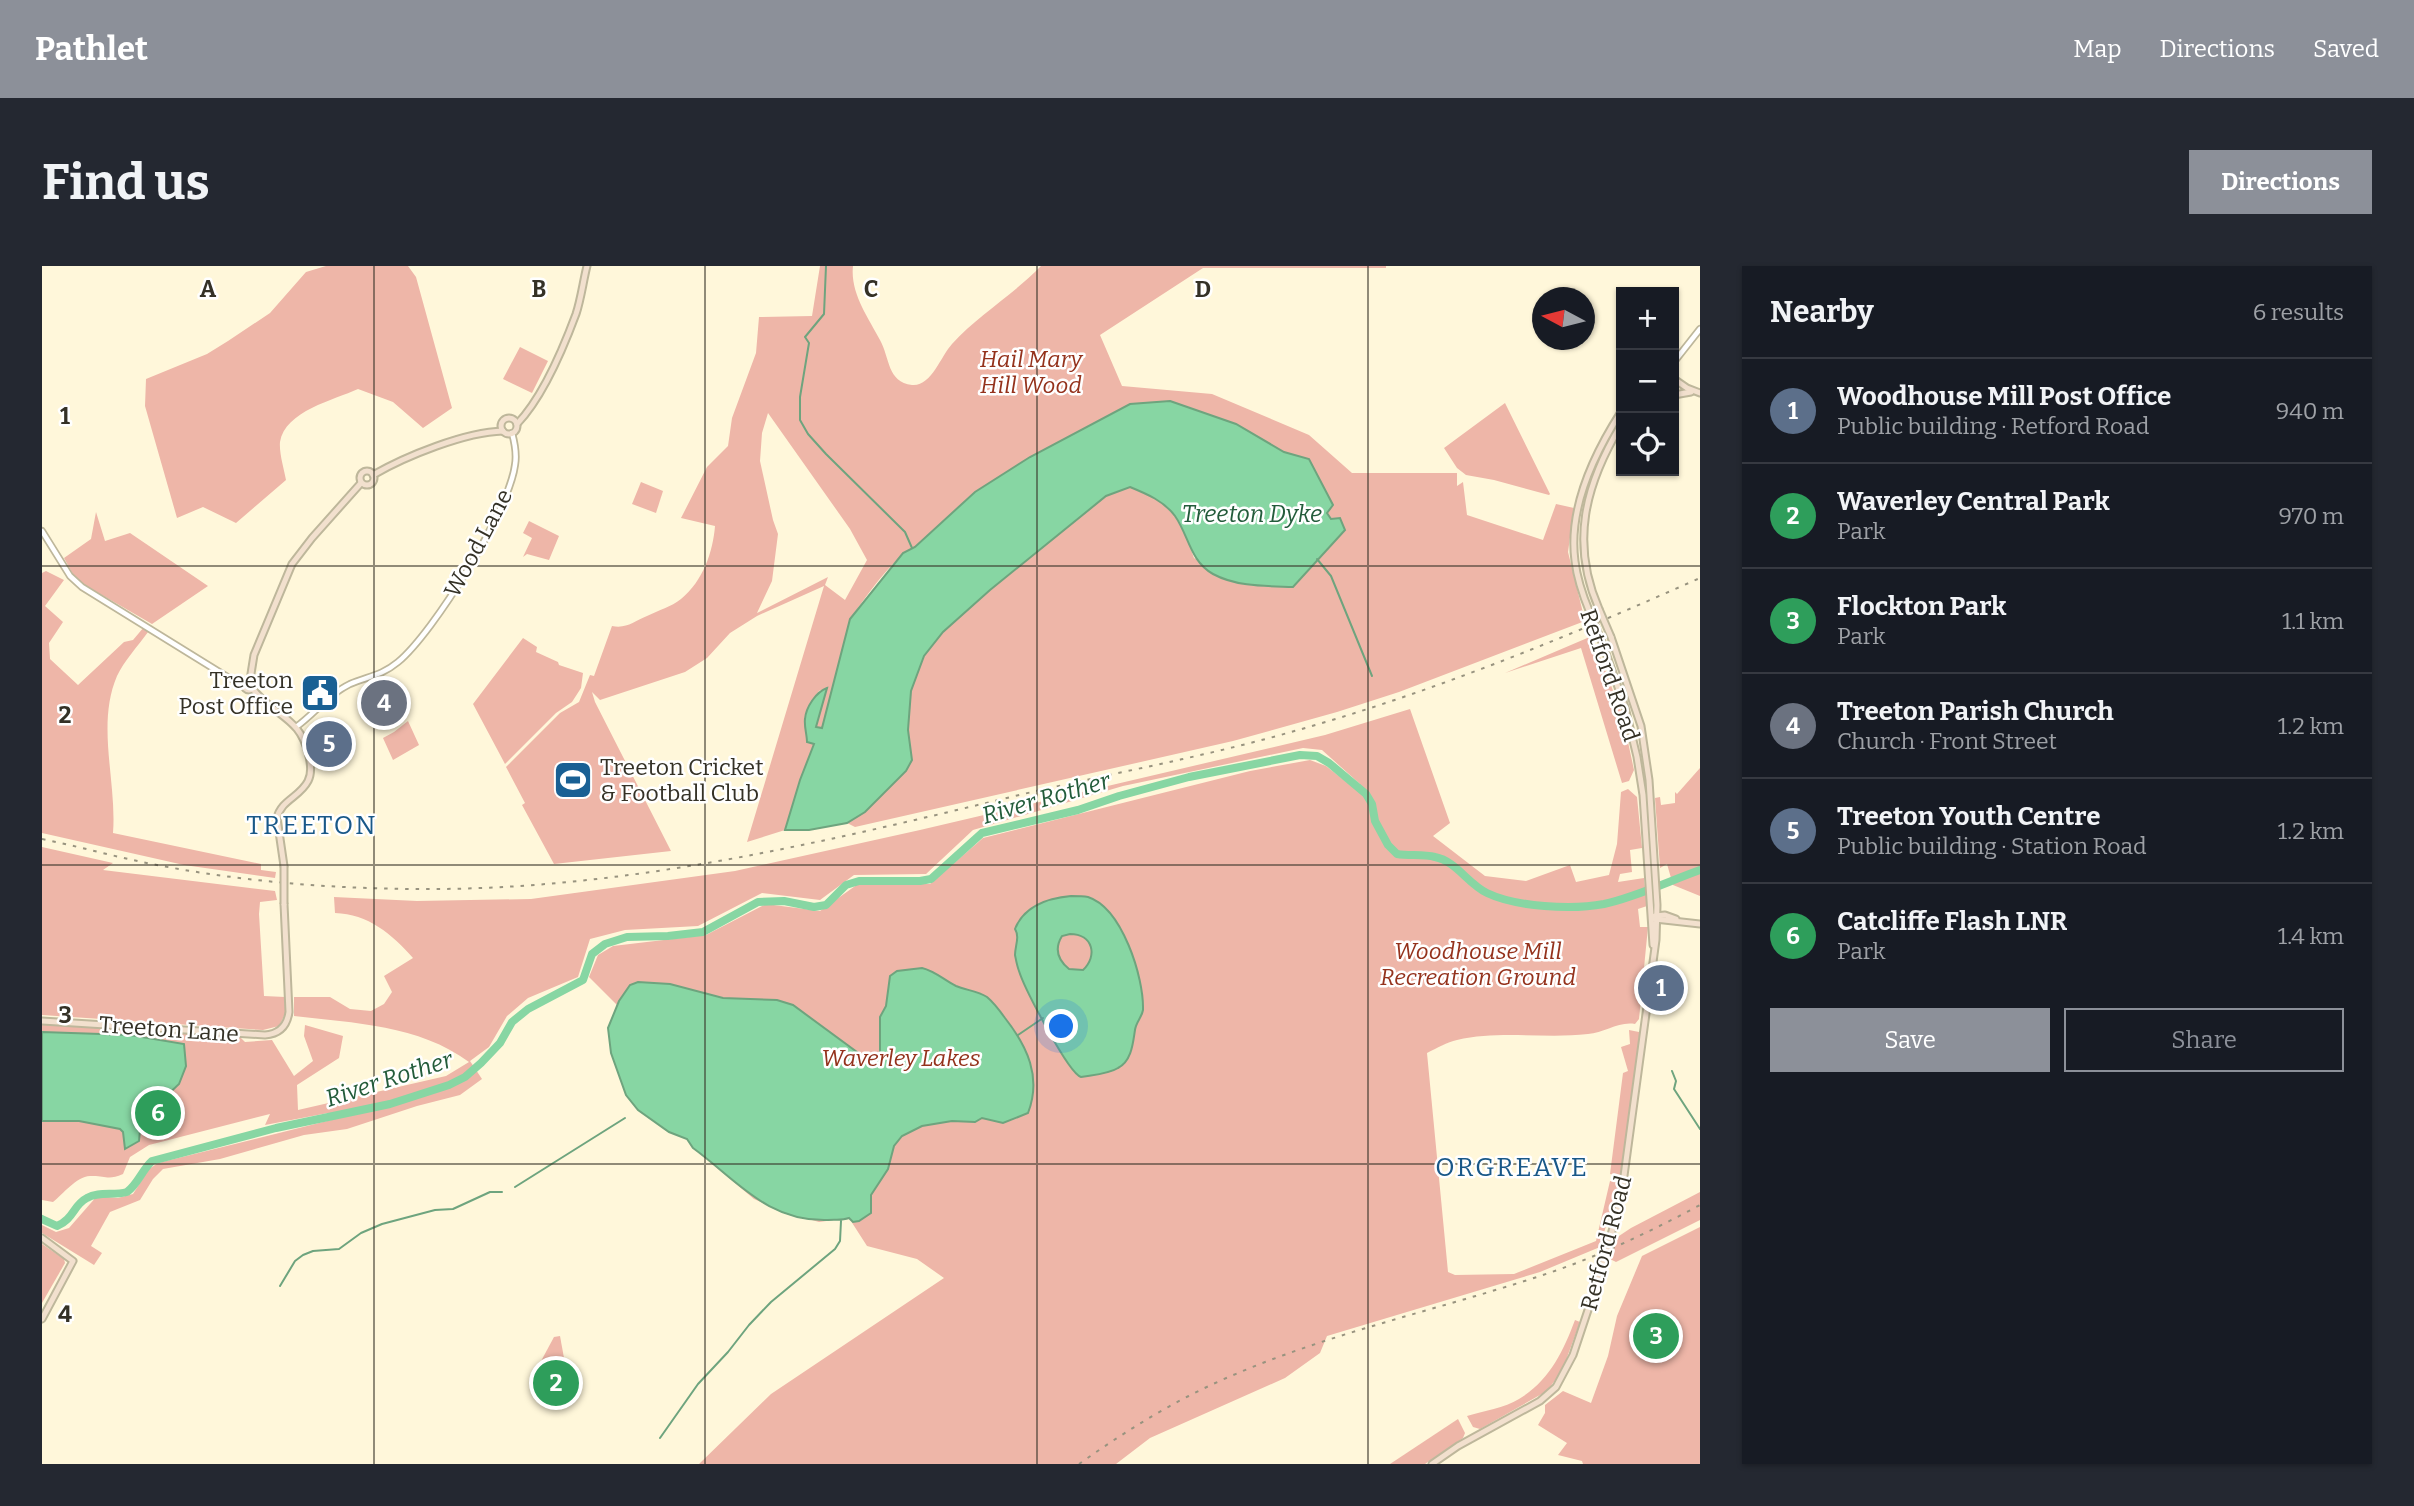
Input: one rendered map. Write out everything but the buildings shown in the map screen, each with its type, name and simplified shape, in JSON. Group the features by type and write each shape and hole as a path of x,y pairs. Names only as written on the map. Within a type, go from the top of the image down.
{"main road":[{"path":"489,431 512,433 528,411 577,312 587,266"},
{"path":"1679,384 1697,393"},
{"path":"1679,395 1697,393"},
{"path":"373,475 418,454 489,431 506,419 528,411"},
{"name":"Retford Road","path":"1620,413 1584,487 1576,520 1575,562 1581,589 1625,707 1637,757 1653,880"},
{"path":"512,418 517,424"},
{"path":"502,422 503,431"},
{"name":"Retford Road","path":"1616,436 1595,481 1583,528 1585,568 1641,726 1649,780 1656,918"},
{"path":"361,483 359,478 363,472 369,471 373,475"},
{"path":"361,483 371,484 373,475"},
{"path":"250,680 254,655 292,564 361,483"},
{"path":"250,680 244,684 247,690 253,688"},
{"path":"250,680 263,702 296,727"},
{"name":"Treeton Lane","path":"42,1021 265,1035 279,1032 288,1018 284,866 277,818 283,804 303,789 311,774 307,754 296,727"},
{"name":"Retford Road","path":"1432,1464 1458,1446 1540,1401 1556,1387 1573,1355 1621,1198 1654,948 1657,905 1654,893"},
{"path":"1657,905 1665,915 1679,921"},
{"path":"1656,918 1665,915"},
{"path":"1656,918 1700,924"},
{"path":"42,1238 73,1261 42,1319"}],"street":[{"path":"1679,354 1700,329"},
{"name":"Wood Lane","path":"296,727 331,696 351,684 379,675 401,660 416,644 469,566 509,487 516,463 512,433"},
{"path":"42,531 69,576 82,587 229,678 244,684"}],"green space":[{"path":"326,266 408,266 416,277 452,408 423,428 393,402 358,389 324,402 291,422 284,431 280,446 286,480 236,523 203,507 177,518 145,406 146,379 207,354 228,341 270,313 306,272"},
{"name":"Hail Mary Hill Wood","path":"820,266 853,266 857,295 883,347 890,368 898,379 912,385 925,381 962,334 1041,266 1386,266 1203,268 1100,335 1122,386 1212,394 1309,435 1352,473 1457,473 1457,486 1463,482 1467,515 1543,540 1556,504 1574,508 1568,552 1585,621 1399,692 1233,741 855,827 847,823 865,812 912,760 908,730 911,691 924,656 943,632 990,590 1106,496 1130,487 1158,499 1174,515 1186,535 1194,558 1237,583 1293,587 1345,530 1331,520 1327,512 1333,505 1309,459 1284,452 1236,424 1170,401 1130,404 975,492 897,560 880,579 850,619 822,728 816,728 827,688 819,691 809,705 814,743 785,830 747,842 824,586 757,616 730,633 707,658 685,672 600,700 592,692 671,851 554,864 522,805 525,803 506,767 560,713 579,702 590,675 594,676 612,626 626,625 669,606 681,599 695,584 709,556 715,526 681,518 707,467 728,446 732,418 756,353 759,317 812,316","holes":["768,413 850,529 867,560 845,600 825,585 828,577 757,613 772,581 778,534 760,461 762,433"]},
{"path":"520,347 548,361 532,393 503,379"},
{"path":"1505,403 1549,495 1466,475 1457,468 1444,448"},
{"path":"641,482 663,491 656,513 632,504"},
{"path":"96,512 105,541 130,533 208,586 152,624 83,584 74,576 64,558 91,539"},
{"path":"529,521 559,536 549,560 527,554 523,557 532,538 523,533"},
{"path":"46,571 64,580 45,606 63,622 49,643 50,659 78,685 124,642 133,640 144,627 148,632 120,670 111,695 108,734 113,833 261,864 261,870 276,872 275,878 184,865 42,833 42,573"},
{"path":"1592,636 1622,714 1634,770 1629,781 1622,783 1581,648 1505,673"},
{"path":"523,638 537,647 536,652 558,662 559,665 583,673 581,688 572,702 556,713 505,764 473,704"},
{"path":"1410,709 1450,823 1433,836 1485,876 1526,881 1570,865 1576,882 1609,875 1617,844 1621,792 1628,789 1637,797 1642,848 1630,850 1632,872 1620,874 1618,882 1644,878 1647,906 1638,909 1640,927 1648,927 1639,1019 1635,1024 1623,1024 1588,1034 1473,1037 1450,1042 1427,1053 1448,1272 1455,1275 1514,1274 1596,1241 1610,1181 1619,1182 1611,1219 1608,1219 1600,1247 1540,1272 1327,1336 1320,1353 1285,1378 1150,1438 1116,1464 699,1464 771,1394 944,1278 917,1259 867,1246 849,1218 819,1222 780,1211 754,1199 693,1148 687,1139 669,1132 638,1110 626,1095 611,1053 608,1028 617,1005 589,977 598,955 613,946 706,935 766,904 820,911 858,884 930,884 983,838 1250,771 1310,760 1326,766 1358,791 1360,784 1322,750 1303,748 1123,786 973,830 926,874 854,875 820,900 762,893 698,926 625,930 590,939 578,977 528,998 507,1016 489,1047 470,1061 482,1079 460,1095 347,1129 304,1135 220,1159 163,1169 140,1200 110,1212 91,1246 102,1253 94,1265 42,1233 42,1225 56,1232 69,1228 97,1196 118,1198 133,1194 149,1169 158,1163 331,1120 328,1113 265,1125 270,1114 149,1145 130,1157 123,1174 85,1177 53,1202 42,1200 42,1024 239,1036 245,1042 272,1040 294,1076 313,1061 304,1036 305,1025 343,1036 339,1058 297,1085 298,1110 446,1076 469,1062 429,1040 407,1033 363,1024 294,1016 294,997 330,997 350,1009 371,1011 384,1004 392,992 384,976 413,958 397,941 369,921 335,913 334,897 417,901 531,899 735,871 1325,735"},
{"path":"408,721 419,745 393,760 383,738"},
{"path":"1700,768 1700,896 1673,885 1667,864 1660,868 1655,798 1660,797 1661,805 1675,803 1675,792 1677,794"},
{"path":"42,847 113,863 103,870 275,891 277,900 260,902 259,914 264,996 285,997 285,1014 279,1026 263,1030 42,1015"},
{"path":"1629,1030 1639,1032 1639,1037 1622,1174 1619,1176 1610,1174 1623,1073 1628,1071 1621,1047 1630,1044"},
{"path":"1700,1192 1700,1220 1616,1262 1610,1259 1613,1240"},
{"path":"1700,1227 1700,1464 1583,1464 1582,1461 1558,1455 1567,1443 1538,1425 1545,1413 1545,1405 1563,1391 1591,1403 1608,1356 1617,1316 1642,1256"},
{"path":"42,1244 64,1259 65,1263 42,1303"},
{"path":"1575,1320 1580,1322 1562,1371 1547,1391 1480,1429 1473,1427 1467,1416 1513,1402 1539,1384 1554,1365"},
{"path":"560,1336 572,1402 547,1407 540,1363 554,1337"},
{"path":"1458,1419 1465,1433 1463,1438 1425,1464 1390,1464"}],"water":[{"name":"Treeton Dyke","path":"1170,401 1236,424 1284,452 1309,459 1333,505 1327,513 1331,519 1340,518 1345,530 1293,587 1242,584 1205,569 1175,516 1160,502 1130,487 1106,496 990,590 943,632 924,656 911,691 908,730 912,760 906,771 865,812 847,823 809,830 785,830 814,744 807,742 807,710 815,696 827,688 816,727 822,728 850,619 903,553 915,547 975,492 1030,457 1130,404"},
{"path":"1063,897 1088,897 1111,915 1129,945 1140,980 1143,1010 1131,1051 1123,1065 1105,1073 1081,1077 1075,1072 1047,1028 1017,965 1015,929 1019,921 1024,914 1038,905","holes":["1078,935 1088,942 1092,952 1083,970 1069,969 1058,954 1062,936"]},
{"path":"922,968 956,986 983,995 996,1007 1026,1051 1033,1075 1032,1100 1028,1113 1003,1123 982,1118 975,1122 952,1121 922,1126 902,1136 894,1146 888,1169 871,1195 871,1213 859,1221 853,1222 849,1218 806,1219 770,1207 754,1197 693,1148 687,1139 669,1132 638,1110 626,1095 611,1053 608,1028 619,1001 630,985 638,982 670,984 723,998 777,1000 793,1005 872,1063 880,1058 880,1017 886,1006 890,976 897,971"},
{"path":"42,1032 130,1035 184,1044 186,1066 179,1084 141,1120 139,1141 125,1149 123,1132 120,1129 79,1121 42,1121"}],"waterway":[{"path":"826,266 824,314 805,337 809,343 800,397 800,420 808,434 826,454 905,532 912,548"},
{"path":"1317,559 1331,576 1372,676"},
{"name":"River Rother","path":"42,1219 57,1226 67,1220 87,1198 127,1192 152,1161 276,1128 390,1104 449,1085 465,1077 481,1063 500,1043 512,1022 528,1009 583,980 592,954 605,944 627,937 703,932 758,902 784,901 814,907 826,905 846,885 859,881 931,879 982,833 1078,810 1189,777 1300,755 1317,756 1366,794 1372,804 1375,821 1388,845 1397,854 1442,859 1487,893 1528,904 1561,907 1604,904 1700,870"},
{"path":"1018,1035 1043,1018"},
{"path":"1672,1071 1676,1081 1674,1089 1700,1129"},
{"path":"515,1187 625,1118"},
{"path":"280,1286 295,1261 303,1255 313,1251 339,1249 361,1233 382,1224 435,1210 453,1209 490,1192 502,1192"},
{"path":"660,1438 698,1384 749,1325 771,1302 835,1249 840,1241 841,1221"}],"railway":[{"path":"42,839 142,862 212,874 282,883 353,887 499,887 573,882 648,872 869,830 1291,732 1446,682 1601,621 1700,578"},
{"path":"1079,1464 1153,1416 1231,1376 1345,1334 1561,1269 1621,1244 1700,1205"}],"place":[{"name":"Treeton Post Office","path":"320,693"},
{"name":"Treeton Parish Church","path":"384,703"},
{"name":"Treeton Youth Centre","path":"329,744"},
{"name":"Treeton Cricket & Football Club","path":"573,780"},
{"name":"Woodhouse Mill Post Office","path":"1661,988"},
{"name":"Catcliffe Flash LNR","path":"158,1113"},
{"name":"Flockton Park","path":"1656,1336"},
{"name":"Waverley Central Park","path":"556,1383"}],"district":[{"name":"TREETON","path":"312,825"},
{"name":"ORGREAVE","path":"1512,1167"}],"park label":[{"name":"Woodhouse Mill Recreation Ground","path":"1478,964"},
{"name":"Waverley Lakes","path":"901,1058"}]}
